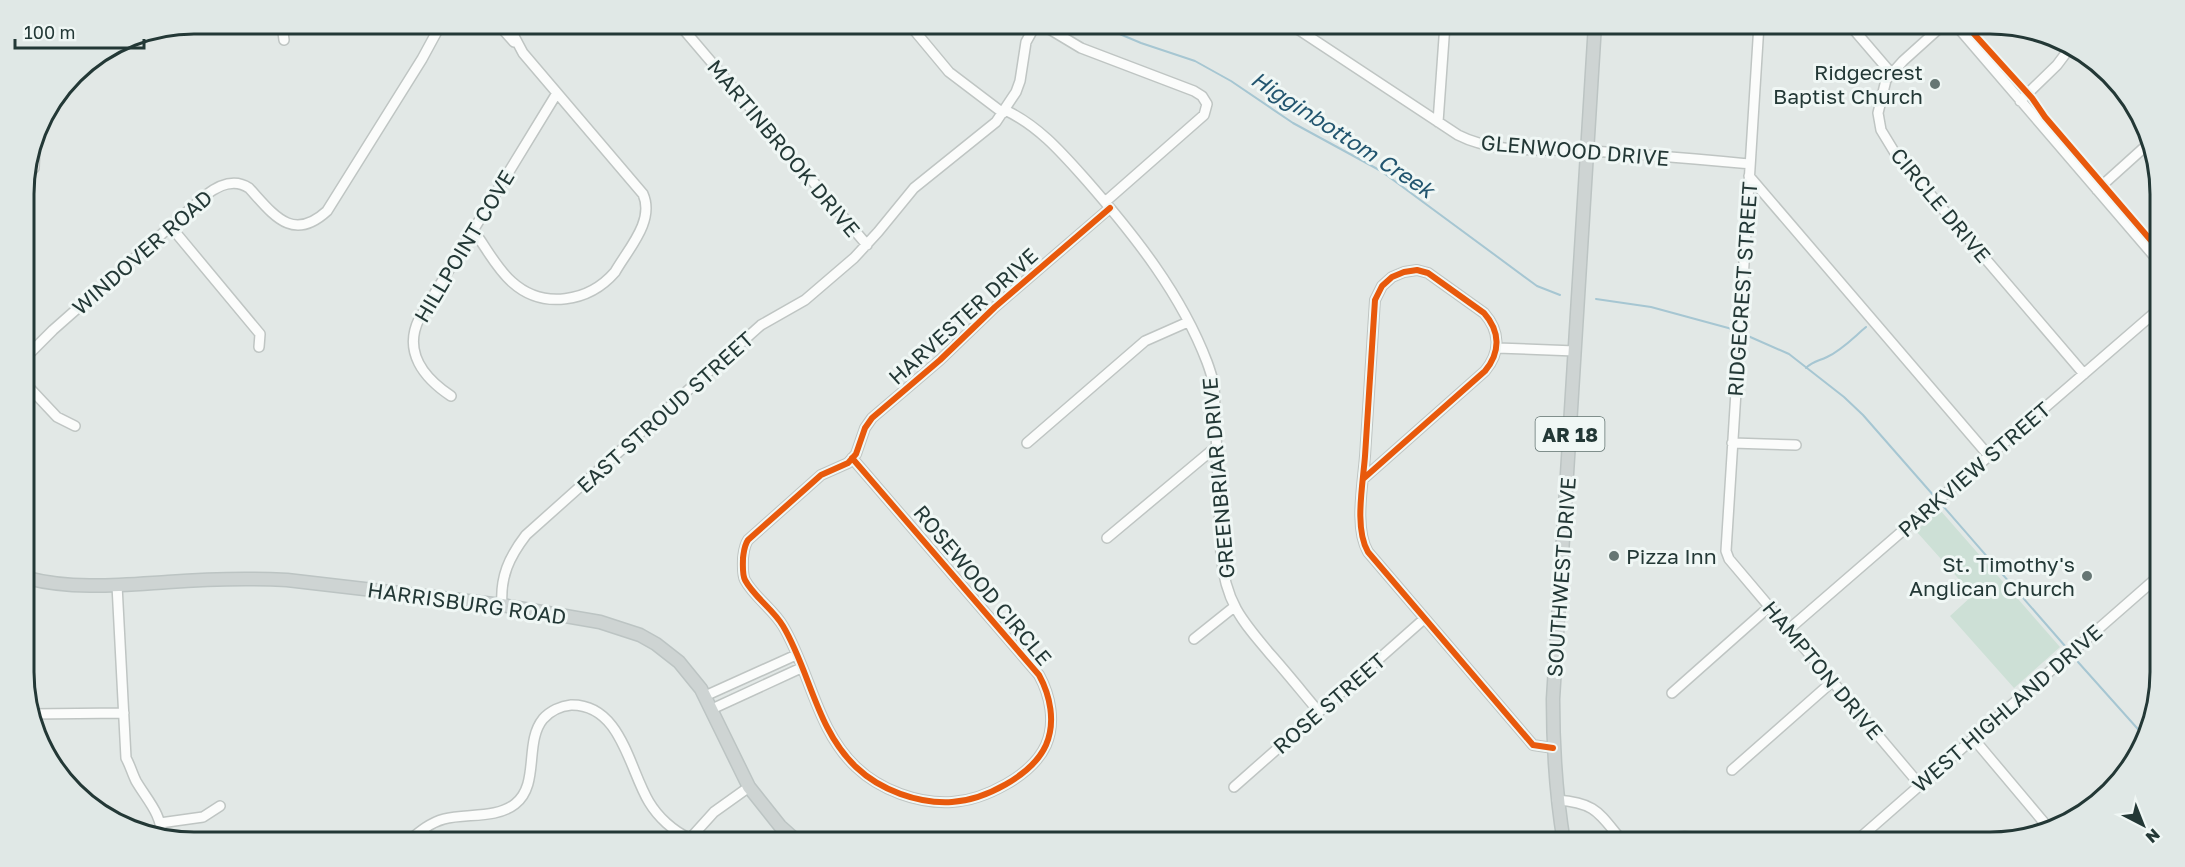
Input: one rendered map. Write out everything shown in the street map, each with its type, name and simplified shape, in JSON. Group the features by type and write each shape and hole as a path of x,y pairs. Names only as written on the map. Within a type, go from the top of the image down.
{"main road":[{"name":"SOUTHWEST DRIVE","path":"1562,832 1553,748 1556,645 1594,34"},
{"name":"HARRISBURG ROAD","path":"34,579 66,585 117,585 254,578 299,581 502,605 600,622 640,635 679,662 705,696 749,787 787,832"}],"street":[{"name":"GLENWOOD DRIVE","path":"1306,34 1472,142 1537,150 1587,151 1750,164"},
{"path":"1438,122 1444,34"},
{"name":"RIDGECREST STREET","path":"1727,554 1758,34"},
{"path":"1858,34 1891,73 1933,34"},
{"path":"1964,34 2150,251"},
{"path":"283,35 284,40"},
{"name":"WINDOVER ROAD","path":"35,345 211,191 232,182 249,188 275,216 286,223 303,225 319,218 327,211 436,35"},
{"path":"473,230 500,270 511,281 537,296 560,300 583,295 596,289 615,272 645,220 646,202 643,194 507,35"},
{"path":"514,35 523,53"},
{"name":"MARTINBROOK DRIVE","path":"688,35 867,245"},
{"name":"GREENBRIAR DRIVE","path":"918,35 949,72 1004,112 1046,136 1148,255 1188,322 1207,362 1214,384 1222,564 1234,607 1248,629 1319,712"},
{"name":"EAST STROUD STREET","path":"502,605 502,583 505,569 511,555 526,535 761,326 805,300 867,245 914,188 990,128 1004,112 1020,81 1025,47 1031,35"},
{"name":"HARVESTER DRIVE","path":"852,458 872,418 940,360 1204,115 1207,104 1202,96 1194,91 1081,48 1059,35"},
{"path":"2020,100 2066,54"},
{"name":"CIRCLE DRIVE","path":"1891,73 1886,80 1878,113 1881,130 1895,153 2084,374"},
{"name":"HILLPOINT COVE","path":"451,396 433,384 418,362 413,347 414,333 419,319 557,93"},
{"path":"2097,190 2143,148"},
{"path":"1749,176 1989,456"},
{"path":"171,227 260,334 259,347"},
{"path":"1363,479 1485,371 1494,358 1497,348 1495,329 1484,313 1428,273 1417,270 1392,277 1382,286 1375,300 1363,479 1360,529 1363,545 1533,745 1553,748"},
{"name":"PARKVIEW STREET","path":"1788,630 2150,317"},
{"path":"1027,443 1145,340 1188,322"},
{"path":"1497,348 1575,351"},
{"path":"35,392 57,417 75,426"},
{"path":"1732,443 1796,445"},
{"path":"1107,538 1217,446"},
{"name":"ROSEWOOD CIRCLE","path":"852,458 1039,675 1050,698 1048,739 1043,751 1020,775 985,794 953,802 914,798 884,787 842,753 828,729 796,655 783,626 744,579 745,545 821,475 842,467 852,458"},
{"name":"HAMPTON DRIVE","path":"1727,554 1729,560 1920,785"},
{"name":"WEST HIGHLAND DRIVE","path":"1867,832 2150,584"},
{"path":"117,585 126,758 137,783 155,808 161,828"},
{"path":"1194,639 1234,607"},
{"path":"1672,693 1769,607"},
{"name":"ROSE STREET","path":"1234,787 1424,619"},
{"path":"705,696 796,655"},
{"path":"712,708 801,668"},
{"path":"1732,770 1833,681"},
{"path":"418,832 434,822 446,818 503,811 518,802 526,790 535,738 543,719 556,709 574,705 586,706 602,717 623,743 653,808 677,832"},
{"path":"40,714 123,713"},
{"path":"1973,738 2044,823"},
{"path":"695,832 714,812 749,787"},
{"path":"1557,800 1589,806 1614,832"},
{"path":"160,823 203,817 220,806"}],"green space":[{"path":"1940,510 2060,647 2014,688 1950,616 1973,595 1916,531"}],"waterway":[{"name":"Higginbottom Creek","path":"1121,34 1195,61 1231,81 1293,123 1381,171 1537,286 1560,295"},
{"name":"Higginbottom Creek","path":"1596,299 1651,307 1732,329"},
{"path":"1806,368 1838,351 1866,327"},
{"name":"Higginbottom Creek","path":"1748,336 1789,354 1844,397 1863,415 1934,496"},
{"name":"Higginbottom Creek","path":"1943,506 2065,646"},
{"name":"Higginbottom Creek","path":"2078,662 2139,731"}],"cycle path":[{"path":"1974,34 2032,98 2045,117 2150,239"},
{"path":"852,458 1039,675 1043,683 1049,700 1051,718 1046,745 1030,767 1019,776 978,797 952,802 913,798 888,789 856,767 842,752 822,718 783,626 745,580 743,575 744,549 748,540 821,475 848,463 856,454 865,428 872,418 940,360 995,307 1110,208"},
{"path":"1363,479 1485,371 1494,356 1496,334 1484,313 1428,273 1417,270 1392,277 1382,286 1375,300 1360,506 1361,531 1368,552 1533,745 1553,748"}],"place":[{"name":"Ridgecrest Baptist Church","path":"1935,84"},
{"name":"Pizza Inn","path":"1614,556"},
{"name":"St. Timothy's Anglican Church","path":"2087,576"}]}
